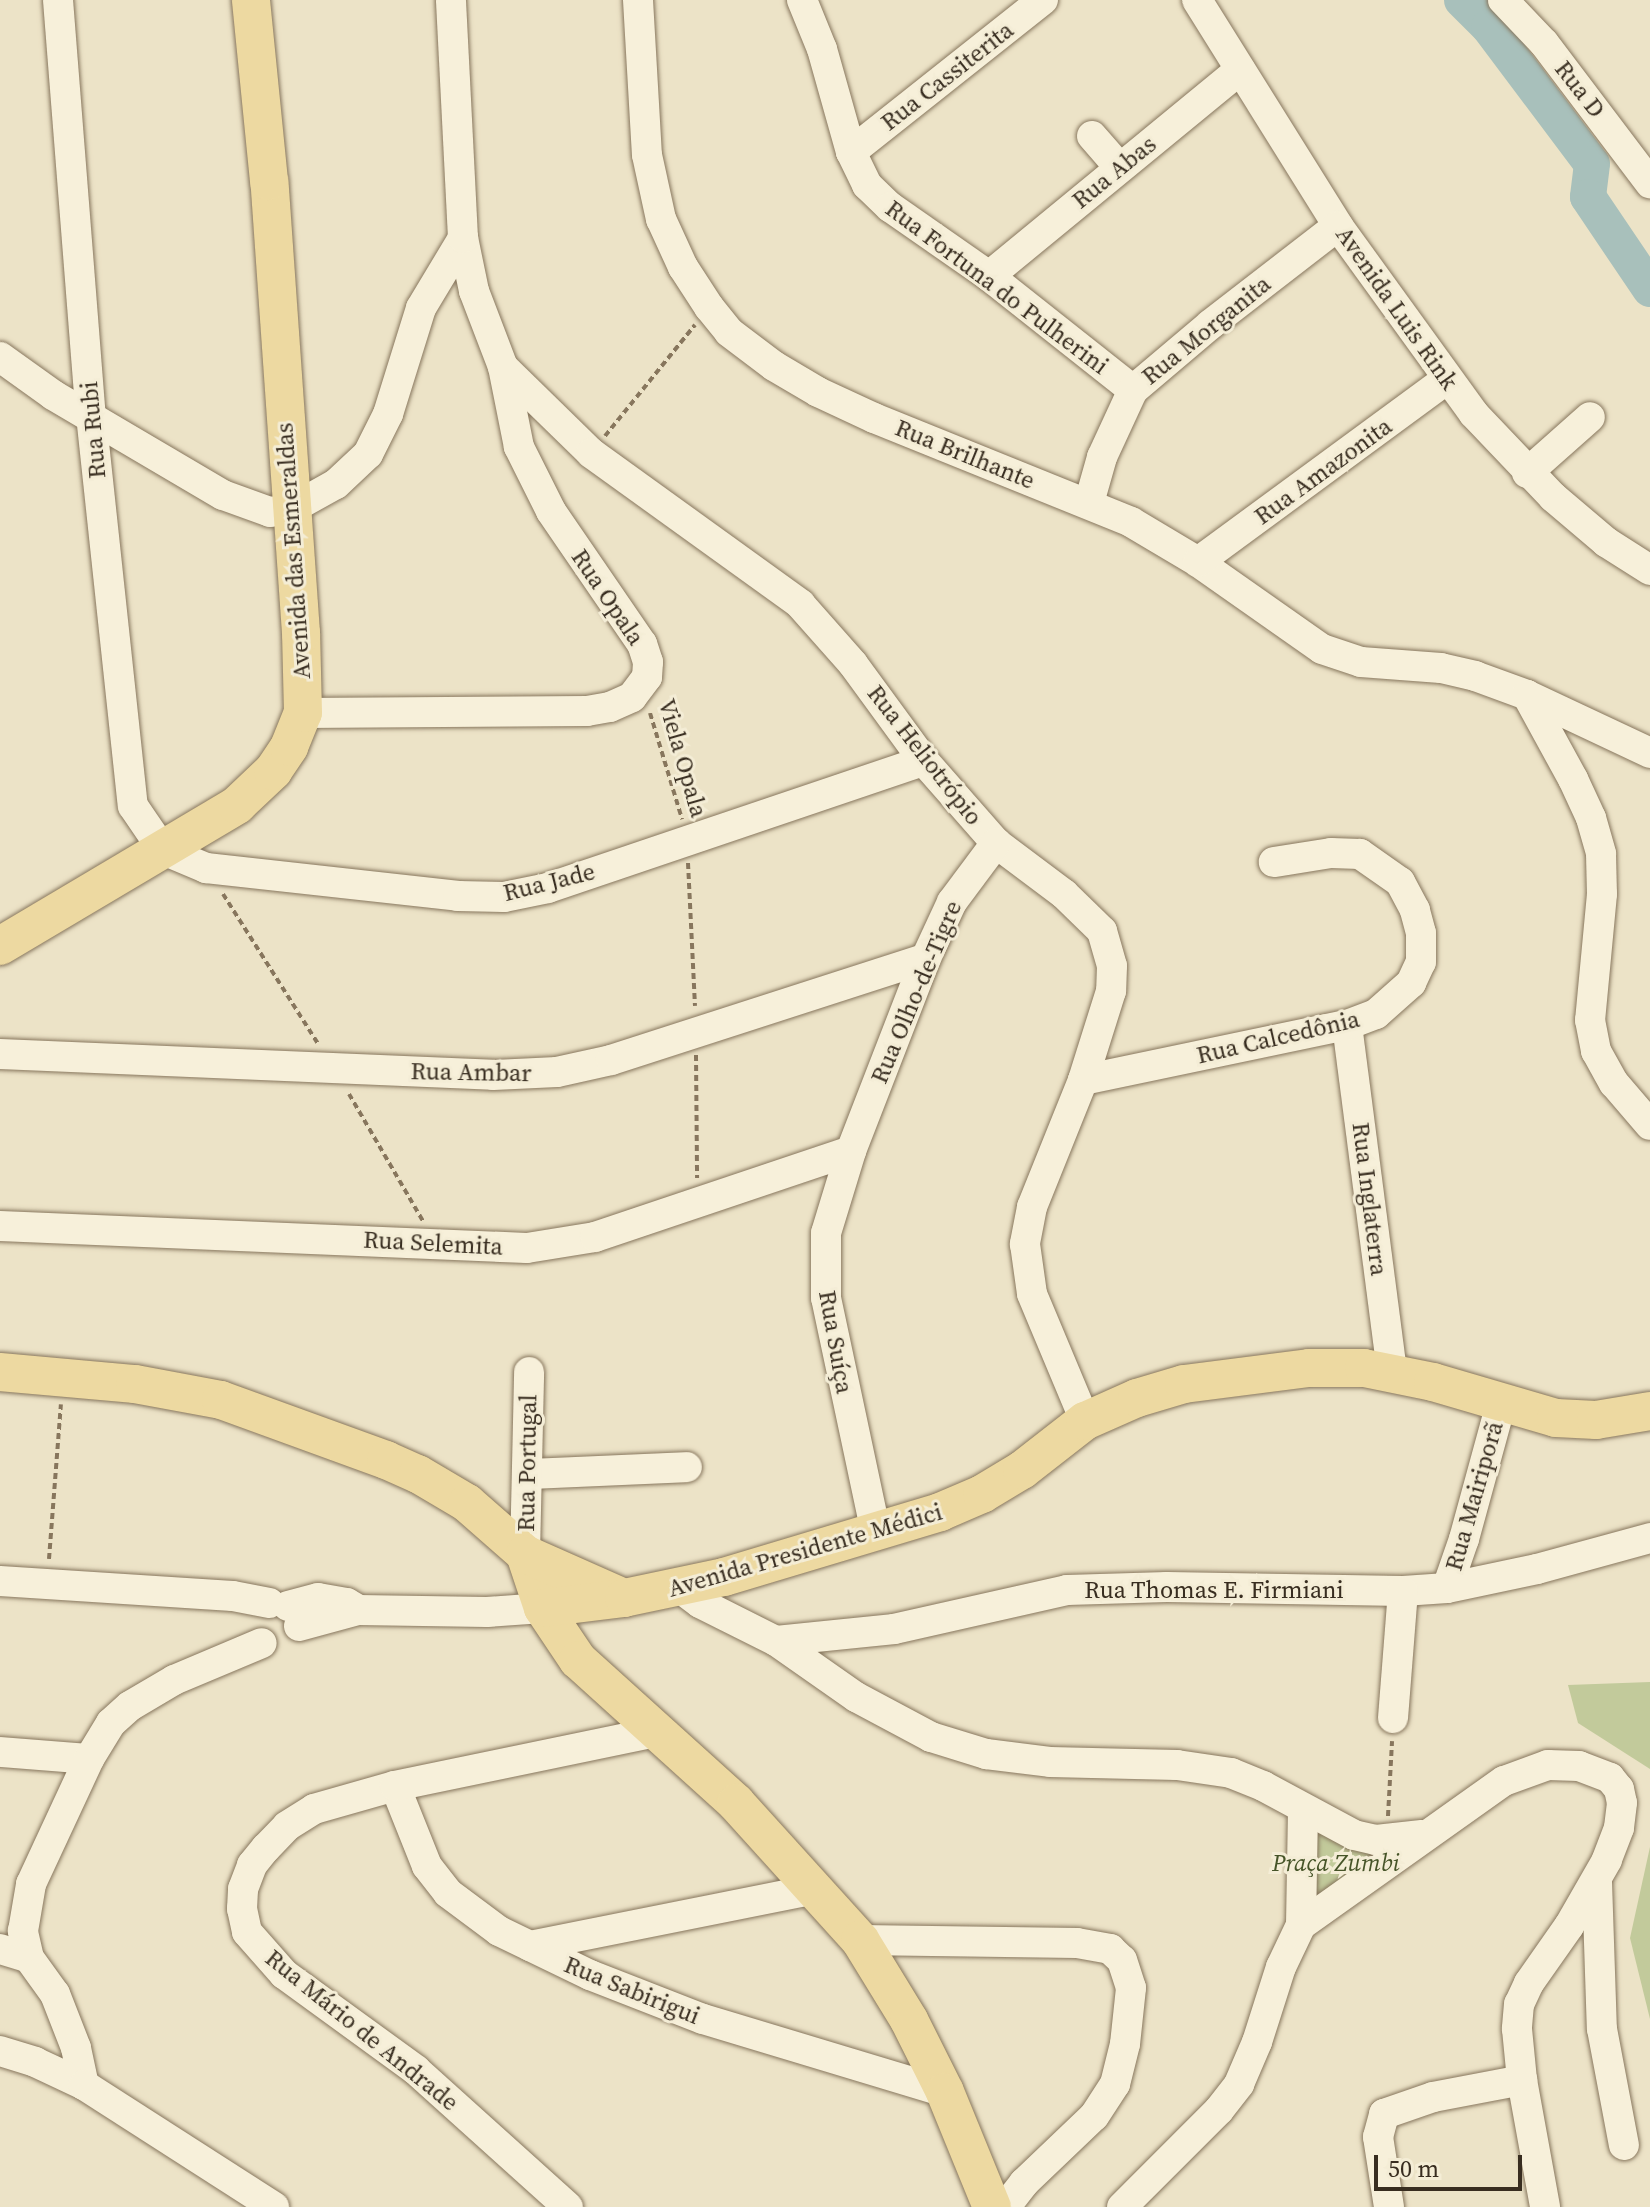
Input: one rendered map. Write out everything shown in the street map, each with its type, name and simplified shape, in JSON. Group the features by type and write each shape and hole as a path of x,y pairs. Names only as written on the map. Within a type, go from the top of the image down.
{"main road":[{"name":"Avenida das Esmeraldas","path":"0,946 237,805 257,788 289,747 303,713 269,181 251,0"},
{"name":"Avenida Presidente Médici","path":"543,1608 680,1588 876,1533 982,1494 1022,1470 1085,1421 1137,1398 1184,1384 1309,1368 1364,1368 1556,1418 1596,1420 1650,1411"},
{"path":"0,1372 164,1389 259,1411 418,1474 467,1503 525,1554 624,1598"},
{"path":"0,1384 127,1393 176,1401 293,1438 357,1465 407,1489 460,1526 543,1608 578,1660 736,1803 860,1940 888,1982 945,2092 970,2145 992,2207"},
{"path":"525,1554 543,1608"}],"street":[{"name":"Rua Rubi","path":"58,0 91,415 133,806 163,850"},
{"path":"451,0 463,238 474,291 503,367"},
{"name":"Rua Brilhante","path":"638,0 647,155 653,188 670,243 709,307 729,332 807,387 874,418 1131,522 1198,562 1303,637 1340,656 1361,662 1441,668 1527,695 1650,753"},
{"name":"Rua Fortuna do Pulherini","path":"802,0 822,49 851,152 859,172 878,198 989,276 1133,390"},
{"name":"Rua Cassiterita","path":"851,152 1043,0"},
{"name":"Avenida Luis Rink","path":"1197,0 1338,226 1447,379 1527,473 1606,542 1644,558"},
{"name":"Rua D","path":"1503,0 1544,43 1650,183"},
{"name":"Rua Abas","path":"989,276 1240,70"},
{"path":"1092,136 1119,167"},
{"name":"Rua Morganita","path":"1089,503 1106,445 1133,390 1211,324 1338,226"},
{"path":"0,357 38,386 223,495 270,512 291,509 353,471 378,437 421,308 463,238"},
{"name":"Rua Heliotrópio","path":"503,367 591,453 800,604 853,664 924,761 996,843 1086,912 1108,945 1112,966 1111,991 1083,1080 1032,1207 1025,1244 1032,1294 1085,1421"},
{"name":"Rua Opala","path":"503,367 510,412 528,467 551,511 642,644 649,668 643,686"},
{"name":"Rua Amazonita","path":"1198,562 1447,379"},
{"path":"1527,473 1590,417"},
{"path":"528,467 568,431"},
{"path":"303,713 587,711 623,702 643,686"},
{"path":"1527,695 1573,779 1591,818 1601,854 1602,894 1590,1020 1596,1051 1614,1083 1650,1125"},
{"name":"Rua Jade","path":"163,850 206,868 458,896 504,897 548,888 924,761"},
{"name":"Rua Olho-de-Tigre","path":"851,1151 926,958 952,902 996,843"},
{"name":"Rua Calcedônia","path":"1083,1080 1347,1025 1376,1014 1411,983 1421,962 1421,933 1415,910 1400,882 1360,854 1331,853 1274,862"},
{"name":"Rua Ambar","path":"0,1054 493,1075 557,1072 625,1056 926,958"},
{"name":"Rua Inglaterra","path":"1347,1025 1392,1373"},
{"name":"Rua Selemita","path":"0,1226 527,1248 562,1245 671,1213 851,1151"},
{"name":"Rua Suíça","path":"851,1151 826,1233 826,1298 876,1533"},
{"name":"Rua Portugal","path":"525,1554 529,1372"},
{"name":"Rua Mairiporã","path":"1447,1588 1464,1539 1501,1404"},
{"path":"528,1474 687,1467"},
{"name":"Rua Thomas E. Firmiani","path":"776,1641 894,1629 1067,1590 1167,1587 1403,1591 1447,1588 1537,1569 1650,1538"},
{"path":"724,1577 748,1627"},
{"path":"0,1581 203,1596 274,1620"},
{"path":"680,1588 700,1603 776,1641 856,1697 931,1737 986,1754 1024,1759 1177,1765 1231,1773 1263,1786 1354,1835 1387,1840 1428,1834"},
{"path":"1393,1718 1403,1591"},
{"path":"84,2085 65,2016 49,1983 14,1954 23,1931 31,1884 89,1759 111,1723 147,1695 274,1620 358,1610 487,1612 543,1608"},
{"name":"Rua Mário de Andrade","path":"568,2207 416,2070 284,1974 247,1932 242,1909 243,1889 252,1865 287,1826 314,1809 395,1786 655,1732"},
{"path":"0,1752 89,1759"},
{"path":"1301,1925 1481,1795 1526,1772 1548,1765 1596,1769 1610,1778 1619,1789 1622,1803 1619,1828 1597,1882 1529,1983 1519,2004 1517,2029 1522,2080 1545,2207"},
{"name":"Rua Sabirigui","path":"395,1786 427,1866 448,1893 471,1914 590,1975 703,2019 945,2092"},
{"path":"1122,2207 1219,2110 1239,2084 1257,2042 1281,1967 1301,1925 1303,1810"},
{"path":"1597,1882 1602,2029 1624,2145"},
{"path":"530,1946 814,1889"},
{"path":"860,1940 1077,1943 1110,1949 1122,1960 1131,1988 1125,2044 1115,2084 1094,2116 1024,2183 1005,2207"},
{"path":"0,2051 35,2062 84,2085 274,2207"},
{"path":"1389,2207 1378,2137 1384,2114 1419,2100 1522,2080"}],"path":[{"path":"591,453 709,307"},
{"name":"Viela Opala","path":"643,686 687,841"},
{"path":"206,868 333,1067 435,1242"},
{"path":"47,1585 62,1390"},
{"path":"1387,1840 1393,1718"}],"green space":[{"path":"1650,1682 1650,1769 1578,1723 1568,1685"},
{"name":"Praça Zumbi","path":"1320,1826 1364,1847 1378,1858 1311,1908 1306,1834"},
{"path":"1650,1847 1650,2019 1630,1938"}],"waterway":[{"path":"1462,0 1489,27 1592,164 1588,197 1650,289"}]}
